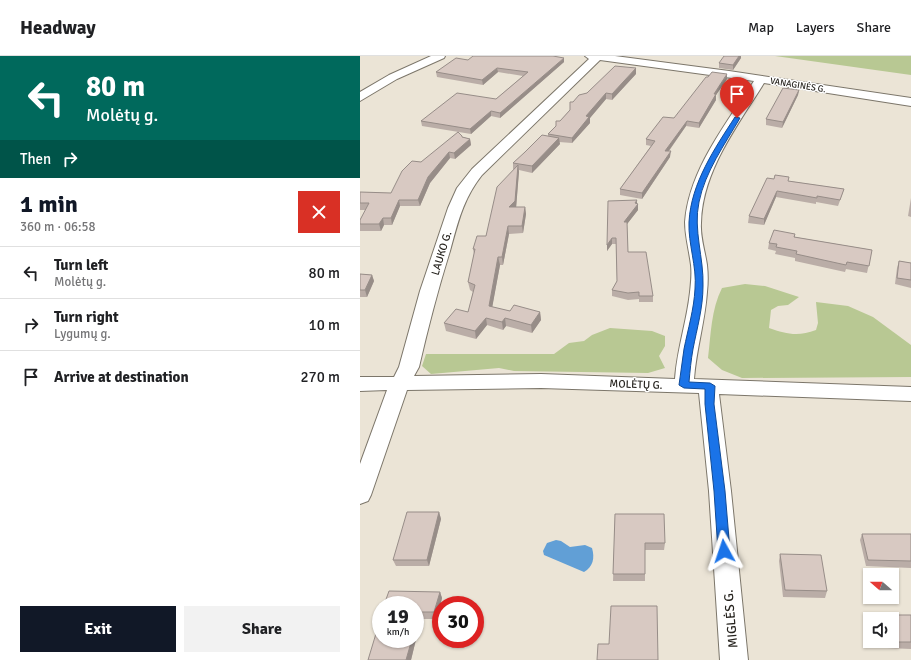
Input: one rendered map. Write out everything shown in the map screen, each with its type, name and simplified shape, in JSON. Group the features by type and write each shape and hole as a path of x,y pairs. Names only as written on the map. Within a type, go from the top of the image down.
{"street":[{"path":"360,97 392,77 440,56"},
{"name":"VANAGINĖS G.","path":"593,56 911,102"},
{"name":"LAUKO G.","path":"360,495 396,392 409,368 429,291 455,208 464,188 477,172 593,56"},
{"path":"684,385 689,349 698,308 698,266 693,223 695,202 703,178 713,158 760,80"},
{"name":"MOLĖTŲ G.","path":"360,384 541,381 911,394"},
{"name":"MIGLĖS G.","path":"710,386 709,402 720,491 736,660"}],"green space":[{"path":"775,56 911,56 911,75"},
{"path":"745,284 765,286 799,297 788,305 778,306 771,310 769,328 781,332 798,334 816,330 818,323 816,302 848,306 873,317 911,345 911,377 742,378 722,370 708,358 712,322 718,296 722,288"},
{"path":"610,328 652,331 665,336 665,346 659,356 665,368 648,373 514,371 499,368 431,374 422,366 426,354 554,354 569,343 584,341 592,335"}],"water":[{"path":"556,540 561,541 570,547 585,545 592,548 593,559 589,568 584,572 544,555 543,551 547,543"}],"building":[{"path":"473,56 553,56 564,58 500,113 491,111 470,129 421,121 457,93 496,99 528,72 497,68 482,80 436,72 456,58 468,60"},
{"path":"724,56 739,56 733,65 719,63"},
{"path":"615,66 636,68 612,94 606,93 586,116 589,117 572,138 548,134 556,126 556,121 560,121 570,110 570,102 573,102 579,95 587,93"},
{"path":"712,72 727,74 714,94 716,94 699,123 687,121 665,151 671,151 642,193 620,189 655,141 646,139 663,117 674,118 706,77 708,77"},
{"path":"783,88 799,90 783,122 766,119"},
{"path":"458,132 462,137 470,139 454,153 449,152 428,177 418,200 399,200 391,218 383,218 379,224 360,224 360,220 369,203 360,203 360,192 391,193 402,171 412,161 421,162"},
{"path":"542,135 559,138 532,166 513,163 525,152"},
{"path":"518,165 515,201 509,207 525,207 522,226 508,226 502,257 498,257 489,306 510,311 514,305 540,312 531,325 505,318 502,322 486,318 475,331 444,323 456,309 468,312 475,285 468,282 475,249 473,249 477,236 486,236 497,187"},
{"path":"775,175 789,177 788,181 844,189 840,200 817,196 817,198 777,191 764,219 749,216 767,178 774,179"},
{"path":"637,200 635,203 638,204 624,222 627,222 628,252 646,252 653,296 639,296 639,292 628,293 612,290 617,281 616,238 612,238 607,245 608,201"},
{"path":"774,230 795,234 794,237 872,250 869,266 847,262 846,265 796,254 797,251 776,247 777,244 769,243"},
{"path":"899,261 911,263 911,280 897,278"},
{"path":"360,274 372,275 365,290 360,290"},
{"path":"407,512 439,512 427,560 393,560"},
{"path":"615,514 664,514 665,543 645,543 645,574 613,574"},
{"path":"862,534 911,534 911,561 868,560"},
{"path":"780,554 821,555 827,591 785,590"},
{"path":"389,591 440,592 439,596 432,596 432,612 424,612 424,596 387,596"},
{"path":"611,606 657,606 658,660 597,660 598,644 609,644"},
{"path":"899,615 911,615 911,642 899,642"},
{"path":"372,647 372,648 409,648 406,660 368,660"}],"route":[{"path":"724,551 720,491 709,404 710,386 684,385 684,373 698,308 698,266 693,223 695,202 703,178 737,118"}]}
